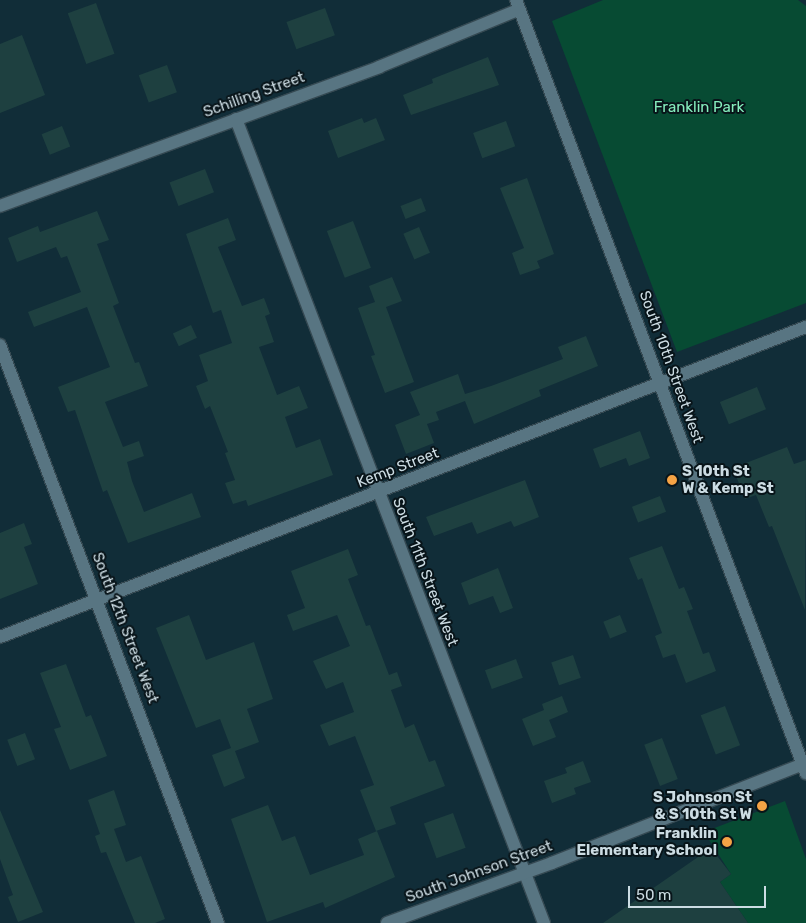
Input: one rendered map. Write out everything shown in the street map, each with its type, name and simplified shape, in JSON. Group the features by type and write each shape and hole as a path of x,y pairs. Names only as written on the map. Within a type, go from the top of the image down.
{"street":[{"name":"Schilling Street","path":"0,206 236,119 517,5"},
{"name":"South 10th Street West","path":"517,5 805,767"},
{"name":"South 11th Street West","path":"236,119 377,493 544,923"},
{"name":"Kemp Street","path":"0,637 660,385 806,327"},
{"name":"South 12th Street West","path":"0,345 218,923"},
{"name":"South Johnson Street","path":"387,923 805,767"}],"green space":[{"name":"Franklin Park","path":"603,0 798,0 806,6 806,303 677,352 552,21"},
{"path":"785,801 806,859 806,923 748,923 720,882 731,874 704,832"}],"building":[{"path":"96,3 114,54 86,64 68,13"},
{"path":"325,8 335,35 296,49 286,22"},
{"path":"22,35 45,95 0,113 0,44"},
{"path":"488,57 499,85 411,115 403,95 433,83 432,79"},
{"path":"167,65 177,92 149,103 139,75"},
{"path":"362,118 364,123 376,118 385,140 338,158 328,131"},
{"path":"506,121 515,146 482,158 473,133"},
{"path":"62,126 70,146 50,155 42,134"},
{"path":"205,169 214,192 178,206 170,183"},
{"path":"527,178 554,254 537,261 540,268 520,275 512,253 524,248 500,188"},
{"path":"421,198 426,211 405,219 400,206"},
{"path":"97,211 109,240 97,244 119,303 113,306 135,363 139,362 148,386 105,402 123,447 139,441 144,456 127,462 144,512 192,493 201,517 128,543 107,490 103,492 75,410 68,412 58,387 110,367 87,307 34,327 28,312 81,292 67,256 61,258 56,247 17,262 8,238 38,226 40,232"},
{"path":"228,218 236,240 218,247 242,306 264,298 270,314 265,316 274,342 259,347 277,395 299,386 308,408 285,417 296,448 320,439 333,475 248,506 246,500 233,504 225,483 235,480 225,453 228,452 210,406 205,409 196,386 208,381 199,355 232,343 221,310 213,313 186,234"},
{"path":"353,221 371,268 345,278 327,231"},
{"path":"419,227 430,253 414,259 403,234"},
{"path":"392,277 402,301 386,307 414,382 385,393 371,356 375,355 358,308 375,302 369,286"},
{"path":"191,325 197,338 179,346 173,333"},
{"path":"586,336 598,366 539,390 541,396 474,424 465,401 436,412 439,420 427,424 434,443 406,454 395,425 420,415 410,392 458,374 465,394 491,386 563,359 558,347"},
{"path":"757,387 766,409 729,424 720,402"},
{"path":"640,431 650,458 629,466 626,458 600,468 593,449"},
{"path":"787,447 794,464 806,460 805,610 772,526 769,527 756,495 745,499 733,468"},
{"path":"525,480 539,517 514,527 511,521 477,534 472,522 434,536 426,517"},
{"path":"660,496 666,512 638,523 632,507"},
{"path":"24,523 32,544 24,547 38,584 0,599 0,533"},
{"path":"662,546 679,589 684,587 693,609 687,611 703,654 709,652 716,671 686,683 675,654 663,658 655,636 662,633 642,578 638,580 629,558"},
{"path":"348,549 358,575 348,579 366,626 370,625 389,675 397,672 402,686 391,690 405,728 414,724 429,762 435,760 445,786 390,807 396,824 376,831 360,790 374,785 355,736 329,746 320,725 354,712 343,682 326,689 313,661 350,646 337,615 293,631 287,615 305,608 291,571"},
{"path":"498,568 513,608 500,613 493,596 469,605 461,583"},
{"path":"189,615 206,660 254,642 273,699 247,709 259,742 235,751 245,778 224,787 212,755 231,748 220,719 196,728 156,628"},
{"path":"620,615 627,632 610,638 603,622"},
{"path":"573,655 581,678 559,685 551,662"},
{"path":"516,659 523,678 492,689 485,670"},
{"path":"66,664 86,717 91,715 107,756 70,770 54,729 61,727 40,673"},
{"path":"562,696 568,712 549,720 556,737 533,746 522,719 544,710 542,704"},
{"path":"725,706 740,745 716,755 701,715"},
{"path":"25,733 35,759 17,766 7,740"},
{"path":"662,738 678,779 660,786 644,745"},
{"path":"583,761 591,782 574,788 576,794 552,803 544,781 567,773 565,768"},
{"path":"114,790 126,825 114,829 126,862 141,856 165,919 155,923 135,923 106,852 101,853 95,836 100,834 88,800"},
{"path":"268,805 282,841 295,836 310,875 364,855 358,839 377,831 395,877 325,908 323,902 267,922 231,819"},
{"path":"0,810 43,912 18,922 8,897 13,895 0,859"},
{"path":"453,813 466,848 437,858 424,824"},
{"name":"Franklin Elementary School","path":"711,848 731,874 720,882 748,923 603,923"}],"place":[{"name":"S 10th St W & Kemp St","path":"672,480"},
{"name":"S Johnson St & S 10th St W","path":"762,806"},
{"name":"Franklin Elementary School","path":"727,842"}]}
